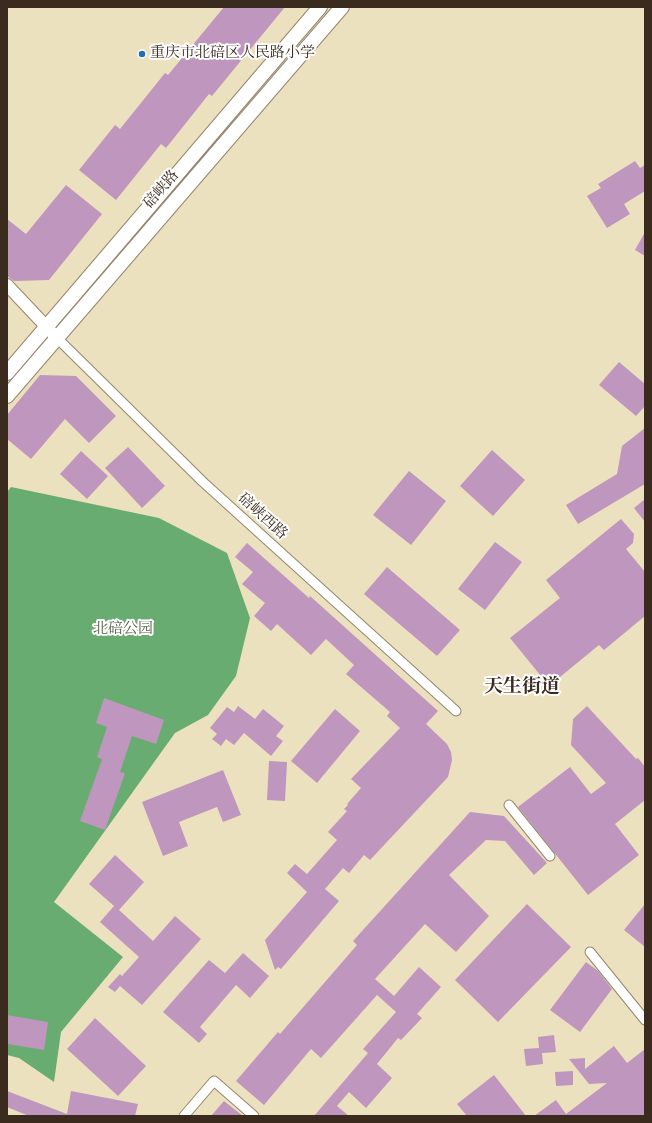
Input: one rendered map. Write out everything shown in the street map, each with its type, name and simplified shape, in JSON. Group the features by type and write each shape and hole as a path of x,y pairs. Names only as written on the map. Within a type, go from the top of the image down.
{"main road":[{"name":"碚峡路","path":"7,373 320,7"},
{"name":"碚峡路","path":"7,396 342,7"}],"street":[{"path":"7,285 57,338"},
{"name":"碚峡西路","path":"57,338 203,482 456,711"},
{"path":"509,805 550,856"},
{"path":"590,952 645,1020"},
{"path":"184,1116 214,1081 254,1116"}],"green space":[{"name":"北碚公园","path":"11,487 159,518 227,553 250,618 236,676 208,715 175,733 54,902 123,957 61,1032 54,1082 19,1058 7,1055 7,492"}],"building":[{"path":"224,7 285,7 212,96 209,94 166,148 161,144 116,200 79,170 115,125 120,129 165,73 168,75"},
{"path":"635,161 640,168 645,165 645,191 624,204 630,214 607,228 587,196 601,188 598,184"},
{"path":"66,185 102,214 49,280 14,281 7,276 7,219 26,234"},
{"path":"645,232 645,256 635,250"},
{"path":"619,362 645,384 645,406 636,416 599,385"},
{"path":"40,375 76,376 116,416 89,443 65,419 31,459 7,439 7,415"},
{"path":"645,428 645,484 578,524 566,505 617,474 622,446"},
{"path":"128,447 165,486 142,508 105,468"},
{"path":"492,450 525,480 493,516 460,486"},
{"path":"81,451 108,476 87,499 60,474"},
{"path":"409,471 446,501 411,545 373,515"},
{"path":"645,499 645,522 634,508"},
{"path":"621,519 634,534 633,543 626,549 645,572 645,616 604,650 599,645 549,686 510,638 560,598 546,580"},
{"path":"495,542 522,562 485,610 458,589"},
{"path":"247,543 309,598 310,596 438,711 426,724 447,744 451,752 452,760 448,777 370,860 364,855 349,873 343,868 325,889 339,901 281,969 278,967 275,970 265,940 307,892 287,873 295,864 307,874 337,840 328,832 347,811 344,809 348,805 347,804 361,788 351,779 400,728 387,716 390,712 346,674 354,665 326,639 311,655 277,624 271,631 254,616 265,603 242,584 253,572 235,557"},
{"path":"387,567 460,630 437,656 364,594"},
{"path":"104,698 164,720 156,744 132,736 120,772 125,773 105,830 80,821 102,759 97,757 107,727 96,723"},
{"path":"238,706 255,719 263,709 284,726 276,736 283,741 271,756 244,733 234,745 226,739 221,746 212,739 217,734 210,728 227,707 234,712"},
{"path":"587,706 645,767 645,800 615,824 639,855 588,895 518,807 570,767 591,794 606,783 571,745 573,719"},
{"path":"335,709 360,731 317,783 291,761"},
{"path":"269,761 287,762 285,801 267,800"},
{"path":"223,770 241,815 223,822 217,807 179,822 188,846 163,856 142,802"},
{"path":"470,812 504,816 547,863 534,875 505,841 486,840 449,875 489,916 456,952 425,924 375,979 394,996 419,967 441,987 417,1014 422,1018 401,1040 398,1038 377,1064 392,1078 366,1108 349,1092 337,1106 349,1116 314,1116 368,1053 363,1049 396,1012 377,995 321,1058 311,1049 264,1105 236,1081 278,1032 280,1034 357,945 353,941"},
{"path":"115,855 144,882 119,910 153,941 175,916 201,939 142,1005 120,986 115,992 108,987 120,974 122,976 139,957 100,922 114,906 89,884"},
{"path":"527,904 571,947 498,1022 455,980"},
{"path":"645,904 645,947 624,930"},
{"path":"243,953 269,976 250,998 236,985 200,1027 207,1034 199,1043 163,1012 209,960 225,973"},
{"path":"586,962 598,971 612,989 580,1032 550,1010"},
{"path":"7,1015 48,1022 44,1050 7,1044"},
{"path":"95,1018 146,1066 118,1096 67,1049"},
{"path":"554,1035 556,1052 542,1053 543,1064 526,1066 524,1049 539,1048 538,1037"},
{"path":"614,1046 627,1063 645,1049 645,1116 534,1116 556,1100 566,1114 607,1083 589,1084 569,1059 585,1058 585,1069"},
{"path":"573,1071 573,1085 556,1086 555,1072"},
{"path":"494,1075 526,1116 467,1116 457,1104"},
{"path":"7,1091 67,1114 71,1091 138,1104 135,1116 29,1116 7,1107"},
{"path":"224,1101 243,1116 211,1116"}],"place":[{"name":"重庆市北碚区人民路小学","path":"142,54"}],"district":[{"name":"天生街道","path":"522,688"}]}
